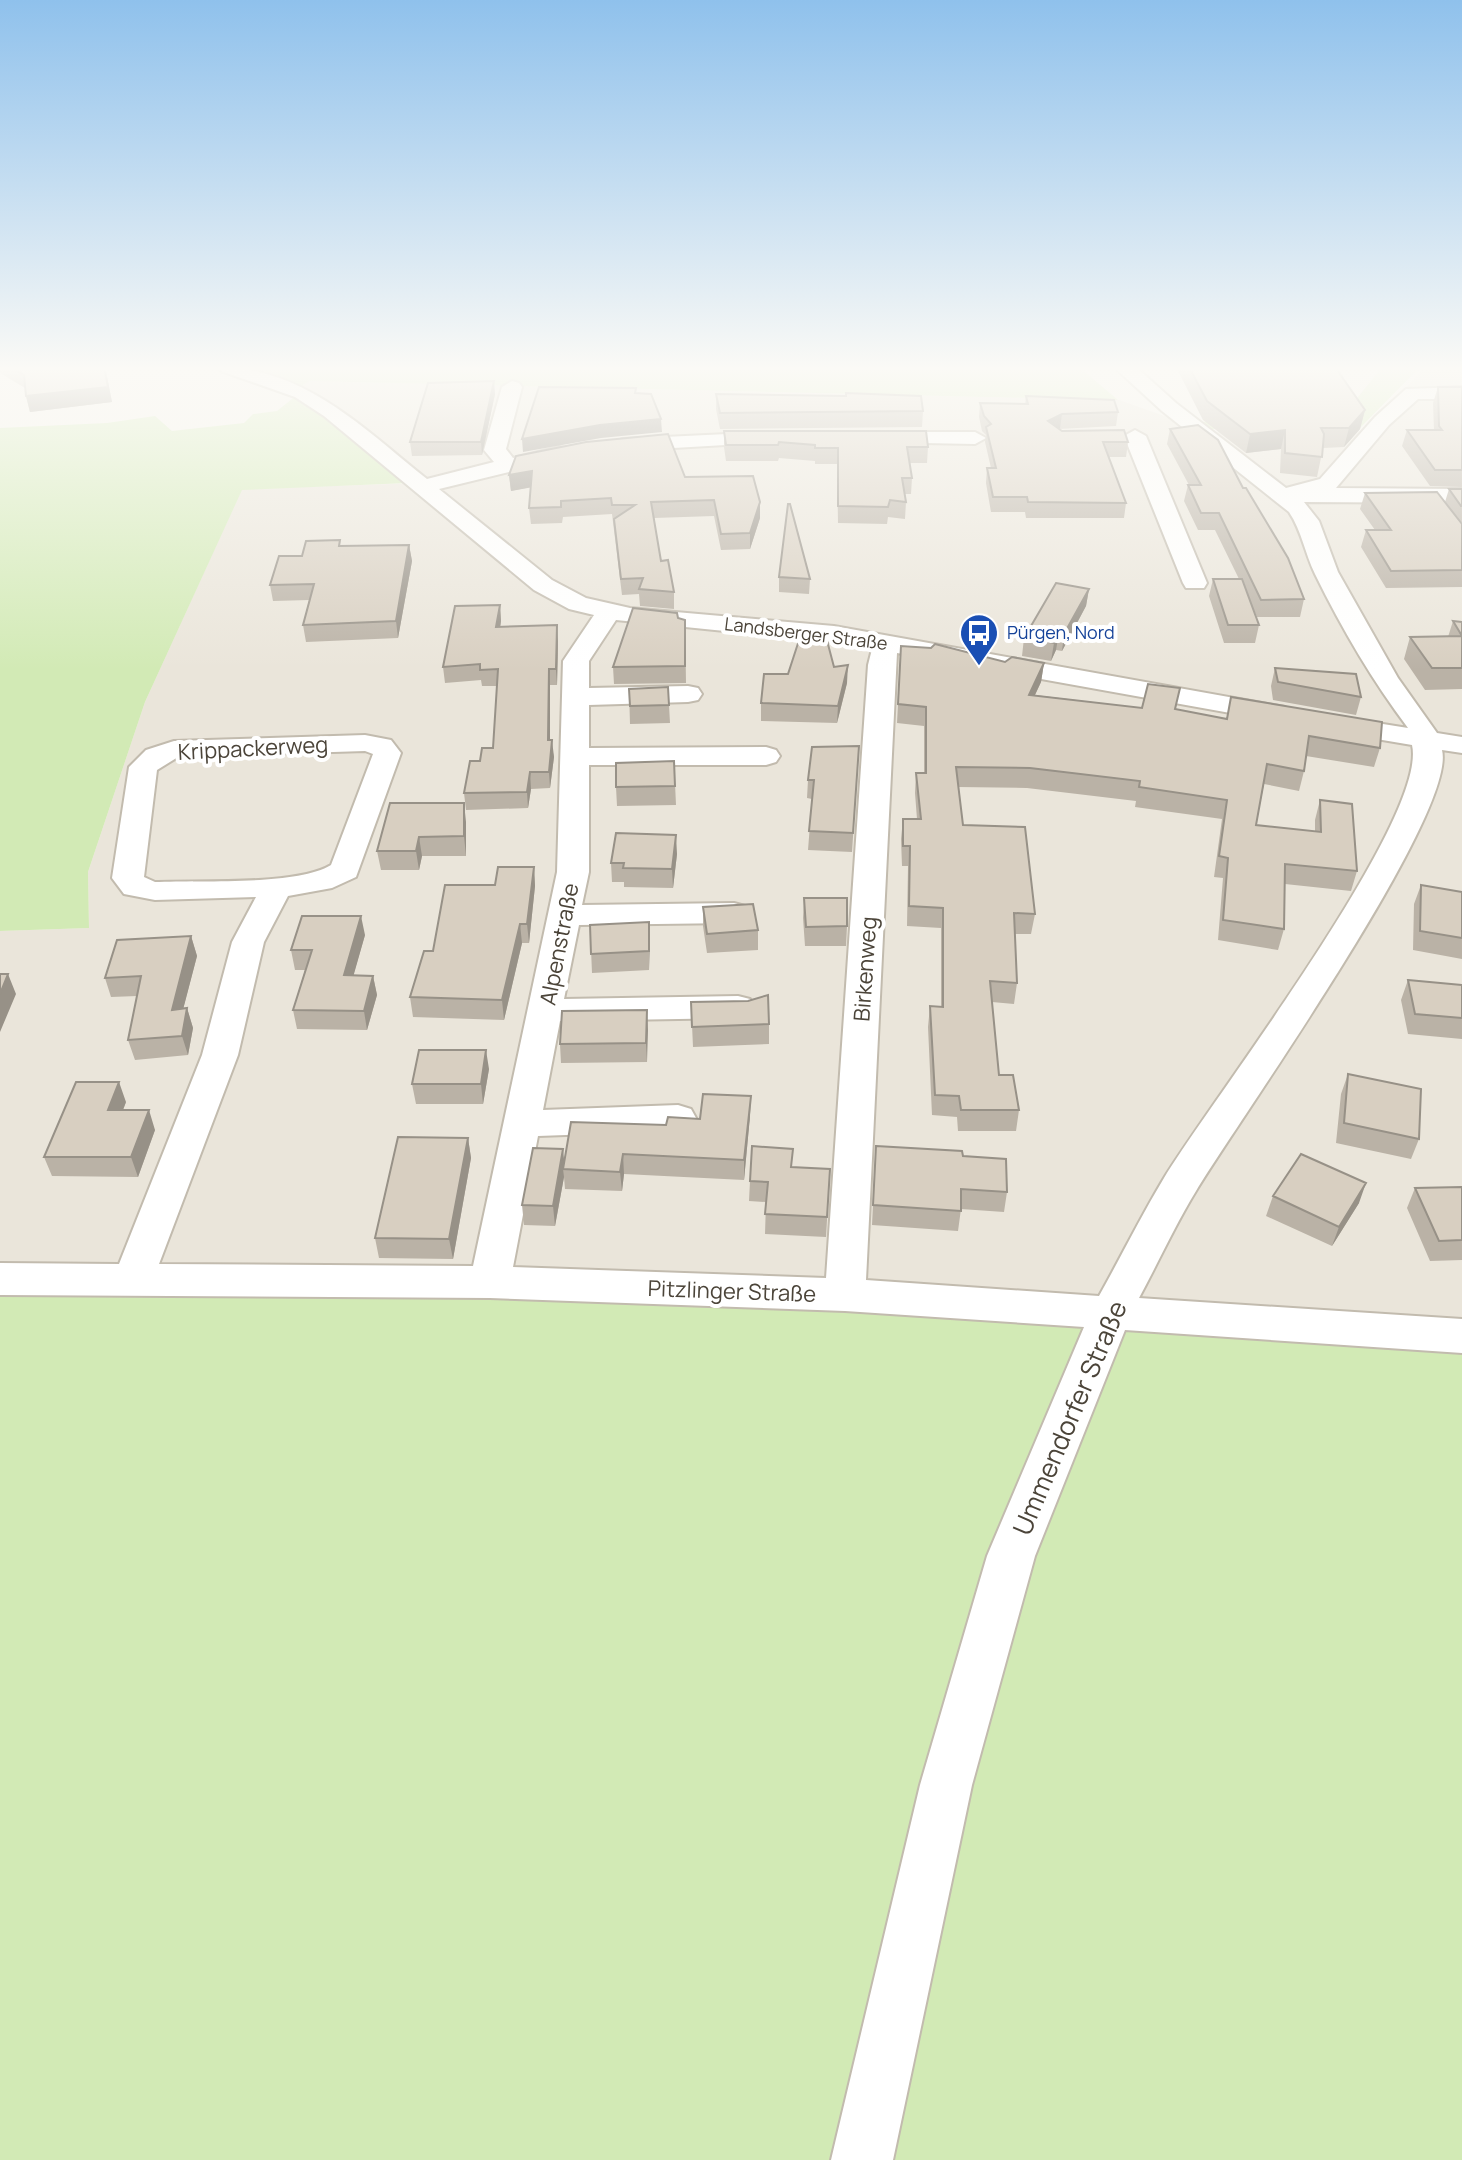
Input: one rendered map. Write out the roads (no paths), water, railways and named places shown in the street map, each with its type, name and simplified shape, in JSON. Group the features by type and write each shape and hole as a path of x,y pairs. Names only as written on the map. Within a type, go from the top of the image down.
{"street":[{"name":"Landsberger Straße","path":"398,468 543,585 578,604 630,616 834,634 1462,745"},
{"path":"421,487 497,468"},
{"path":"1139,468 1195,583"},
{"path":"1249,468 1285,495 1307,521 1326,572 1386,681 1422,727 1427,740"},
{"path":"1285,495 1328,484 1342,468"},
{"path":"1285,495 1462,496"},
{"name":"Alpenstraße","path":"490,1282 573,872 576,661 610,611"},
{"name":"Birkenweg","path":"845,1295 881,665 886,643"},
{"path":"574,697 688,694"},
{"name":"Ummendorfer Straße","path":"862,2160 946,1785 1011,1556 1112,1311 1178,1187 1349,928 1406,827 1419,801 1430,760 1427,740"},
{"name":"Krippackerweg","path":"365,743 381,746 387,753 345,870 313,885 277,887 155,891 135,887 128,878 143,767 156,756 174,749 365,743"},
{"path":"574,757 766,756"},
{"path":"133,1279 220,1055 248,942 277,887"},
{"path":"564,915 734,913"},
{"path":"545,1010 748,1007"},
{"path":"522,1124 678,1118"},
{"name":"Pitzlinger Straße","path":"0,1279 490,1282 845,1295 1462,1336"}],"place":[{"name":"Pürgen, Nord","path":"979,667"}]}
